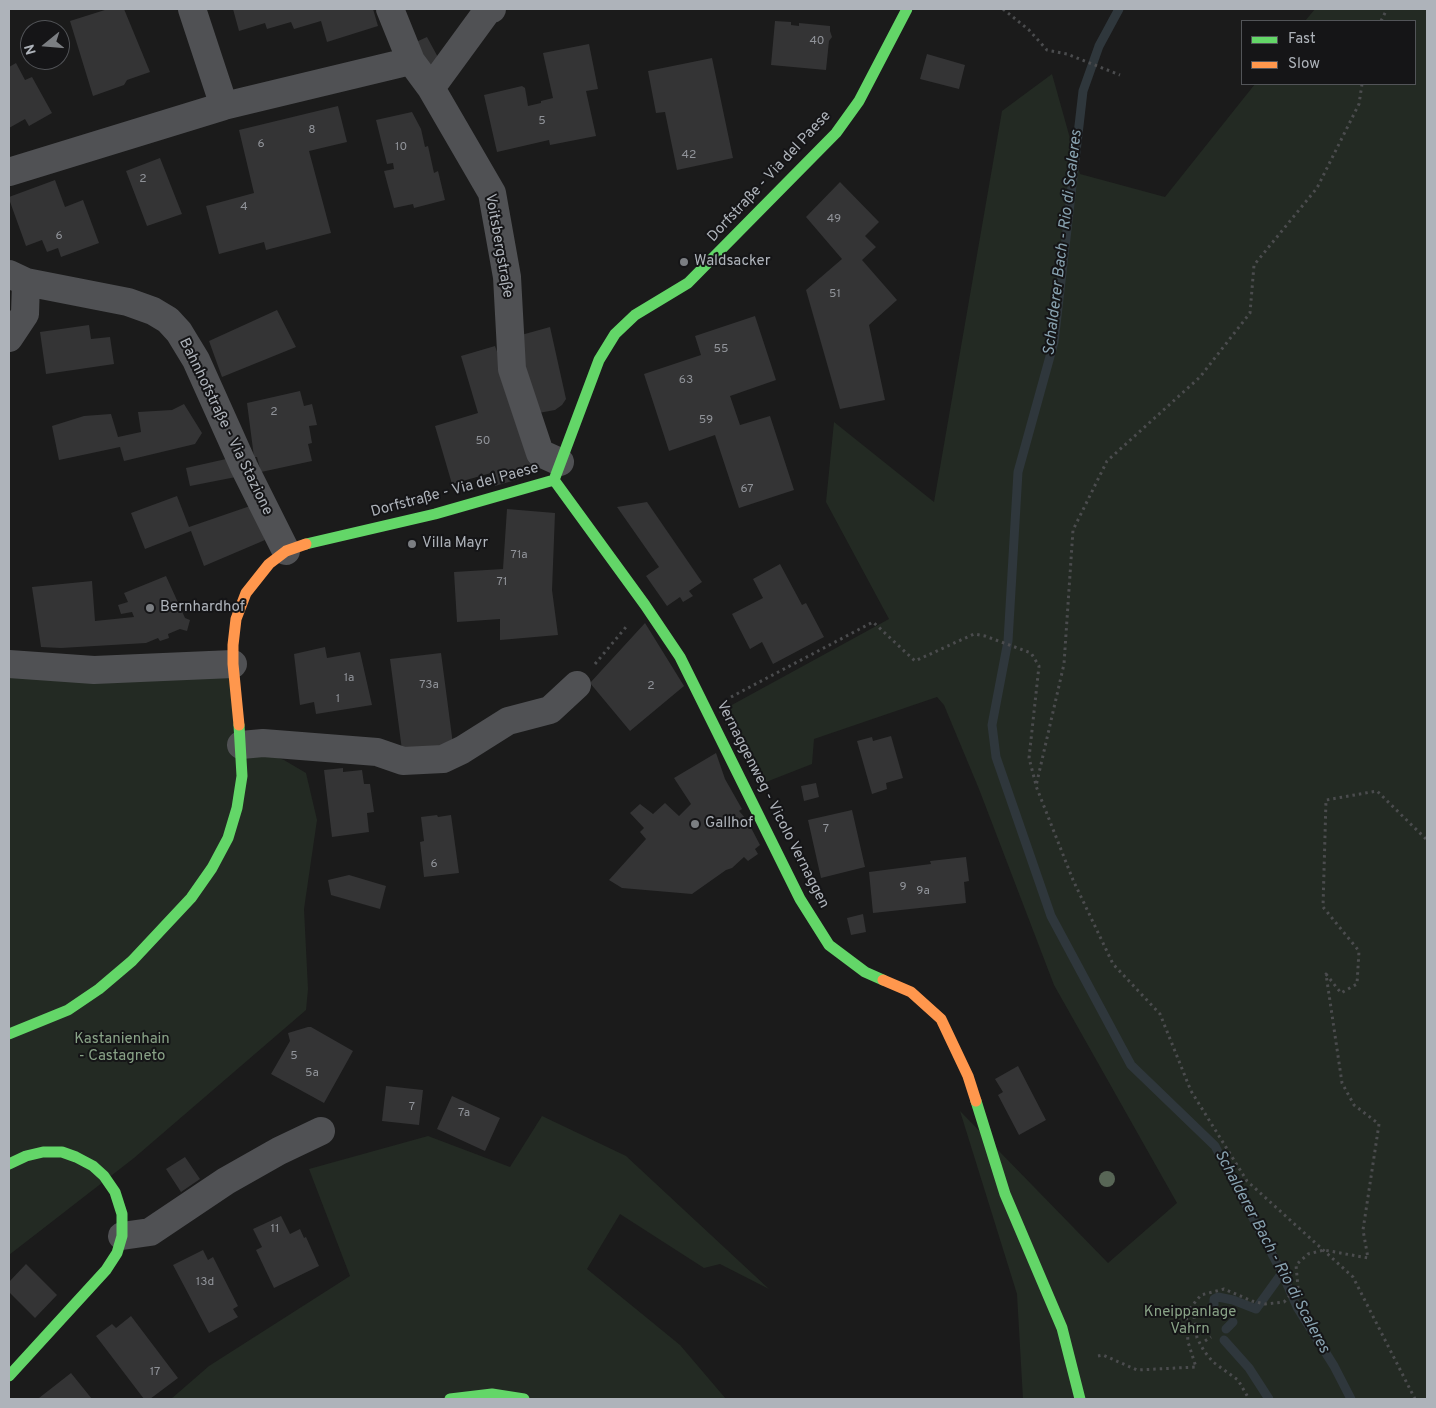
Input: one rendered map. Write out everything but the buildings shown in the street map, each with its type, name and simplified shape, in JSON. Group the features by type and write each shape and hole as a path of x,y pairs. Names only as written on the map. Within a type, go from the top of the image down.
{"street":[{"path":"192,9 224,106"},
{"name":"Voitsbergstraße","path":"390,9 411,61 431,88 492,194 506,277 512,369 540,453 557,471"},
{"path":"431,88 488,10 492,9"},
{"name":"Dorfstraße - Via del Paese","path":"9,1034 68,1010 99,989 132,961 190,898 212,868 228,838 237,808 242,776 233,664 236,619 246,593 269,564 286,551 316,540 435,514 557,471 599,360 615,334 635,315 688,283 836,133 859,101 907,9"},
{"path":"9,172 224,106 411,61"},
{"path":"9,338 24,314 17,278"},
{"name":"Bahnhofstraße - Via Stazione","path":"17,278 128,302 153,311 168,320 179,332 196,360 244,468 286,551"},
{"name":"Vernaggenweg - Vicolo Vernaggen","path":"557,471 680,657 800,899 829,945 865,972 911,992 941,1019 968,1076 1005,1194 1062,1328 1080,1399"},
{"path":"9,664 94,670 233,664"},
{"path":"241,745 263,743 377,752 403,761 443,759 462,750 508,721 550,710 577,685"},
{"path":"122,1236 150,1232 226,1181 278,1151 321,1131"},
{"path":"9,1164 26,1156 43,1152 62,1152 76,1157 93,1166 104,1176 115,1192 122,1214 122,1236 116,1253 106,1270 9,1376"},
{"path":"450,1399 492,1394 524,1399"}],"path":[{"path":"1003,9 1029,30 1047,50 1067,54 1120,75"},
{"path":"1036,786 1064,664 1073,530 1107,461 1200,377 1250,313 1254,265 1317,188 1359,104 1362,85"},
{"path":"577,685 644,605"},
{"path":"707,709 873,622 915,661 974,634 985,636 1032,653 1039,666 1029,758 1036,786 1073,880 1113,964 1160,1014 1190,1091 1247,1181 1353,1277 1416,1399"},
{"path":"1095,1356 1103,1355 1137,1370 1196,1367 1188,1342 1186,1313 1201,1295 1224,1289 1252,1301 1265,1304 1284,1302 1298,1287 1296,1265 1308,1254 1324,1250 1368,1258 1363,1230 1379,1124 1354,1105 1342,1083 1326,974 1341,993 1357,984 1359,951 1323,907 1326,800 1377,791 1427,840"},
{"path":"1206,1310 1196,1313 1194,1317 1197,1338 1213,1362 1238,1380 1249,1399"},
{"path":"1205,1341 1211,1337"}],"green space":[{"name":"Kneippanlage Vahrn","path":"1315,9 1427,9 1427,1399 1023,1399 1017,1294 960,1111 1108,1263 1177,1203 1054,985 979,789 944,705 937,697 814,739 812,764 766,782 752,772 719,712 889,619 826,502 834,422 934,502 1002,111 1052,74 1080,174 1165,197 1254,85 1416,85 1416,20 1306,20"},
{"name":"Kastanienhain - Castagneto","path":"9,664 233,664 241,745 284,760 306,773 317,820 304,909 308,989 306,1010 134,1158 9,1255"},
{"path":"542,1116 626,1156 769,1289 720,1264 704,1268 620,1214 587,1269 680,1345 726,1399 171,1399 209,1366 350,1276 309,1169 428,1136 510,1167"}],"waterway":[{"name":"Schalderer Bach - Rio di Scaleres","path":"1119,9 1099,46 1083,91 1054,342 1018,472 1008,641 992,725 996,757 1051,916 1131,1065 1215,1146 1282,1273 1297,1307 1334,1366 1351,1399"},
{"path":"1214,1305 1214,1299 1218,1297 1233,1300 1256,1309 1282,1273"},
{"path":"1226,1329 1233,1322"},
{"path":"1224,1340 1249,1368 1269,1399"}],"traffic: fast":[{"path":"554,480 599,360 615,334 635,315 688,283 836,133 859,101 907,9"},
{"path":"554,480 645,605 680,657 800,899 829,945 865,972 883,980"},
{"path":"306,544 435,514 554,480"},
{"path":"9,1034 68,1010 99,989 132,961 191,898 212,868 228,838 237,808 242,776 239,725"},
{"path":"976,1101 1005,1194 1062,1328 1080,1399"},
{"path":"9,1164 26,1156 43,1152 62,1152 76,1157 93,1166 104,1176 115,1192 122,1214 122,1236 117,1253 106,1270 9,1376"},
{"path":"450,1399 492,1394 524,1399"}],"traffic: slow":[{"path":"239,725 233,664 236,619 246,593 269,564 286,551 306,544"},
{"path":"883,980 911,992 941,1019 968,1076 976,1101"}],"place":[{"name":"Waldsacker","path":"684,262"},
{"name":"Villa Mayr","path":"412,544"},
{"name":"Bernhardhof","path":"150,608"},
{"name":"Gallhof","path":"695,824"}]}
